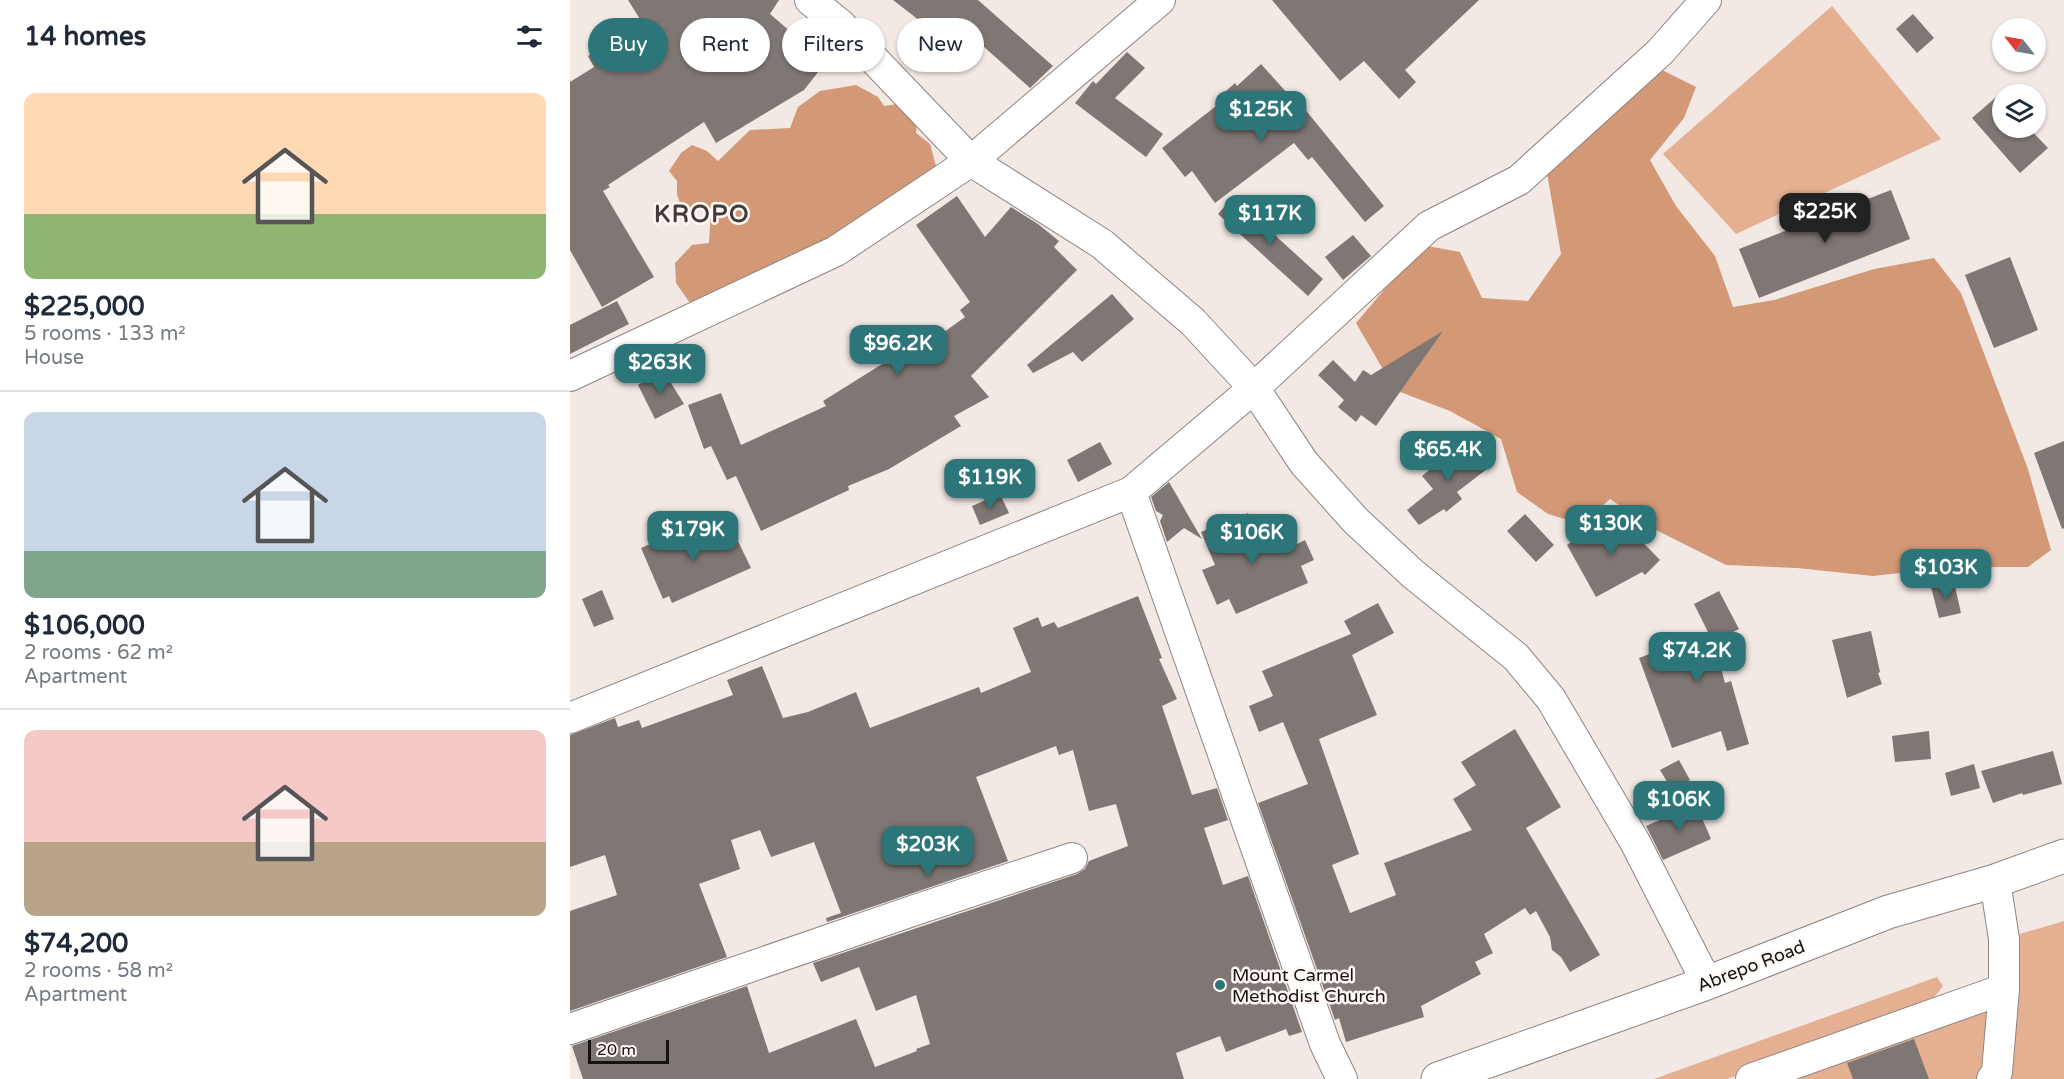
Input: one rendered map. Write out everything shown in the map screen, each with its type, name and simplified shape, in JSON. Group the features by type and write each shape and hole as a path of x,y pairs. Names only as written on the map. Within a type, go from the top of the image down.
{"main road":[{"name":"Abrepo Road","path":"1438,1079 1707,983 1888,912 1995,881 2064,856"}],"street":[{"path":"810,0 840,24 971,161 1102,244 1193,322 1254,388 1304,463 1356,520 1413,574 1516,657 1551,699 1635,842 1707,983"},
{"path":"570,375 836,251 971,161 1160,0"},
{"path":"570,718 1131,492 1254,388 1429,226 1519,180 1660,52 1706,0"},
{"path":"1131,492 1326,1044 1342,1079"},
{"path":"570,1029 1072,858"},
{"path":"1992,1079 1997,1072 2004,989 2004,939 1995,881"},
{"path":"1751,1079 2004,989"}],"shaded area":[{"path":"1832,6 1941,139 1736,234 1663,154"},
{"path":"1660,69 1696,87 1684,118 1650,160 1676,206 1715,256 1733,307 1774,300 1874,269 1934,258 1961,293 2028,469 2051,550 2028,567 1953,567 1873,576 1797,568 1726,565 1656,530 1610,499 1582,524 1548,514 1517,492 1501,439 1450,411 1395,390 1356,323 1422,245 1460,252 1482,298 1528,301 1561,254 1547,173"},
{"path":"856,85 878,97 884,106 897,104 917,124 916,133 930,144 936,166 905,193 798,257 717,302 690,303 676,283 675,263 692,245 709,243 711,208 682,208 677,195 677,181 669,171 681,153 692,145 707,151 718,161 750,130 790,128 798,107 820,91"},
{"path":"2064,921 2064,1079 2003,1079 2020,934"},
{"path":"1937,977 1943,986 1925,1009 1727,1079 1654,1079"},
{"path":"1984,1007 1989,1018 1980,1079 1788,1079"}],"building":[{"path":"628,0 779,0 770,14 782,24 782,72 818,72 804,90 716,143 704,122 608,185 610,187 603,191 654,277 602,307 570,250 570,82 588,71 668,72 668,18 639,18"},
{"path":"893,0 978,0 1053,66 1030,88 984,47 984,18 916,18"},
{"path":"1272,0 1479,0 1405,70 1416,82 1399,99 1364,61 1340,81"},
{"path":"1913,14 1934,38 1917,53 1896,29"},
{"path":"1127,52 1145,68 1115,98 1163,134 1146,157 1075,103 1093,81 1096,84"},
{"path":"1261,64 1297,104 1299,102 1384,206 1365,222 1312,157 1308,160 1294,143 1215,203 1192,171 1185,177 1162,148 1220,103 1217,99 1235,83 1237,86"},
{"path":"1992,101 1992,138 2038,138 2048,148 2020,173 1972,118"},
{"path":"1891,190 1910,239 1759,298 1739,249"},
{"path":"957,196 985,237 1011,207 1059,241 1054,247 1077,270 971,376 989,397 954,416 961,426 889,469 848,486 849,490 761,531 736,476 727,480 711,446 704,449 688,405 721,393 741,445 826,406 823,401 911,346 915,353 965,317 960,310 970,302 916,225"},
{"path":"1233,197 1323,279 1308,296 1218,214"},
{"path":"1353,235 1371,256 1343,280 1325,257"},
{"path":"2010,257 2038,330 1994,348 1965,275"},
{"path":"1112,294 1134,319 1082,362 1073,352 1033,373 1027,365"},
{"path":"617,301 629,324 570,354 570,325"},
{"path":"1443,331 1376,426 1361,415 1356,422 1338,407 1344,400 1318,375 1333,360 1355,382 1363,370 1371,375"},
{"path":"663,370 684,404 655,419 638,385"},
{"path":"1465,440 1487,469 1457,492 1462,499 1446,512 1444,509 1419,525 1407,510 1433,489 1422,476"},
{"path":"2064,441 2064,528 2062,529 2034,453"},
{"path":"1100,442 1112,464 1078,482 1067,460"},
{"path":"1169,482 1202,539 1184,528 1167,542 1160,521 1163,515 1156,511 1151,497"},
{"path":"1000,494 1009,513 980,525 972,506"},
{"path":"1248,513 1261,545 1288,534 1293,546 1305,540 1314,560 1301,566 1308,583 1236,614 1229,599 1217,605 1202,570 1215,565 1201,532"},
{"path":"1614,513 1660,560 1645,575 1642,572 1596,597 1567,545 1587,531 1591,537"},
{"path":"1525,514 1554,545 1536,562 1507,531"},
{"path":"696,524 705,546 733,531 751,568 672,603 669,596 663,599 641,548"},
{"path":"1954,582 1961,613 1939,618 1931,587"},
{"path":"602,590 614,619 594,627 582,599"},
{"path":"1719,591 1739,629 1714,642 1725,683 1731,681 1749,744 1727,751 1721,731 1672,748 1639,658 1708,632 1694,604"},
{"path":"1138,596 1162,658 1159,659 1177,699 1162,706 1192,795 1217,788 1228,820 1204,828 1223,885 1248,876 1302,1032 1289,1036 1286,1029 1226,1052 1220,1036 1176,1053 1184,1079 583,1079 572,1046 747,986 769,1053 856,1019 875,1067 917,1051 916,1049 930,1044 916,995 876,1011 859,967 821,982 813,963 1077,874 1085,869 1089,861 1128,846 1116,804 1089,811 1073,750 1059,755 1056,746 976,777 1008,861 827,922 826,918 841,913 814,842 771,857 760,830 731,840 740,869 699,884 727,957 570,1011 570,911 617,895 605,855 570,867 570,735 615,718 618,727 639,720 642,728 733,695 727,680 762,666 783,718 808,712 856,692 870,728 979,687 981,693 1031,672 1013,628 1038,617 1042,627 1054,622 1058,628"},
{"path":"1378,603 1394,633 1352,655 1377,715 1319,739 1359,854 1332,865 1350,913 1396,895 1384,863 1472,830 1453,799 1476,785 1461,762 1515,729 1561,807 1526,828 1600,955 1570,972 1561,957 1552,950 1550,937 1536,911 1530,915 1525,908 1484,934 1493,953 1475,962 1481,974 1421,1006 1424,1017 1346,1042 1339,1018 1335,1020 1258,803 1308,784 1283,722 1259,732 1249,706 1273,696 1262,671 1351,634 1344,621"},
{"path":"1871,631 1882,684 1847,698 1832,640"},
{"path":"1929,731 1931,759 1895,762 1892,736"},
{"path":"2053,751 2062,784 2023,795 2022,793 1993,803 1981,771"},
{"path":"1679,760 1690,780 1672,790 1660,770"},
{"path":"1974,764 1980,788 1951,796 1945,773"},
{"path":"1696,804 1711,839 1663,860 1646,826"},
{"path":"1914,1039 1929,1079 1853,1079 1847,1063"}],"place":[{"name":"Mount Carmel Methodist Church","path":"1220,985"}],"district":[{"name":"KROPO","path":"702,214"}]}
